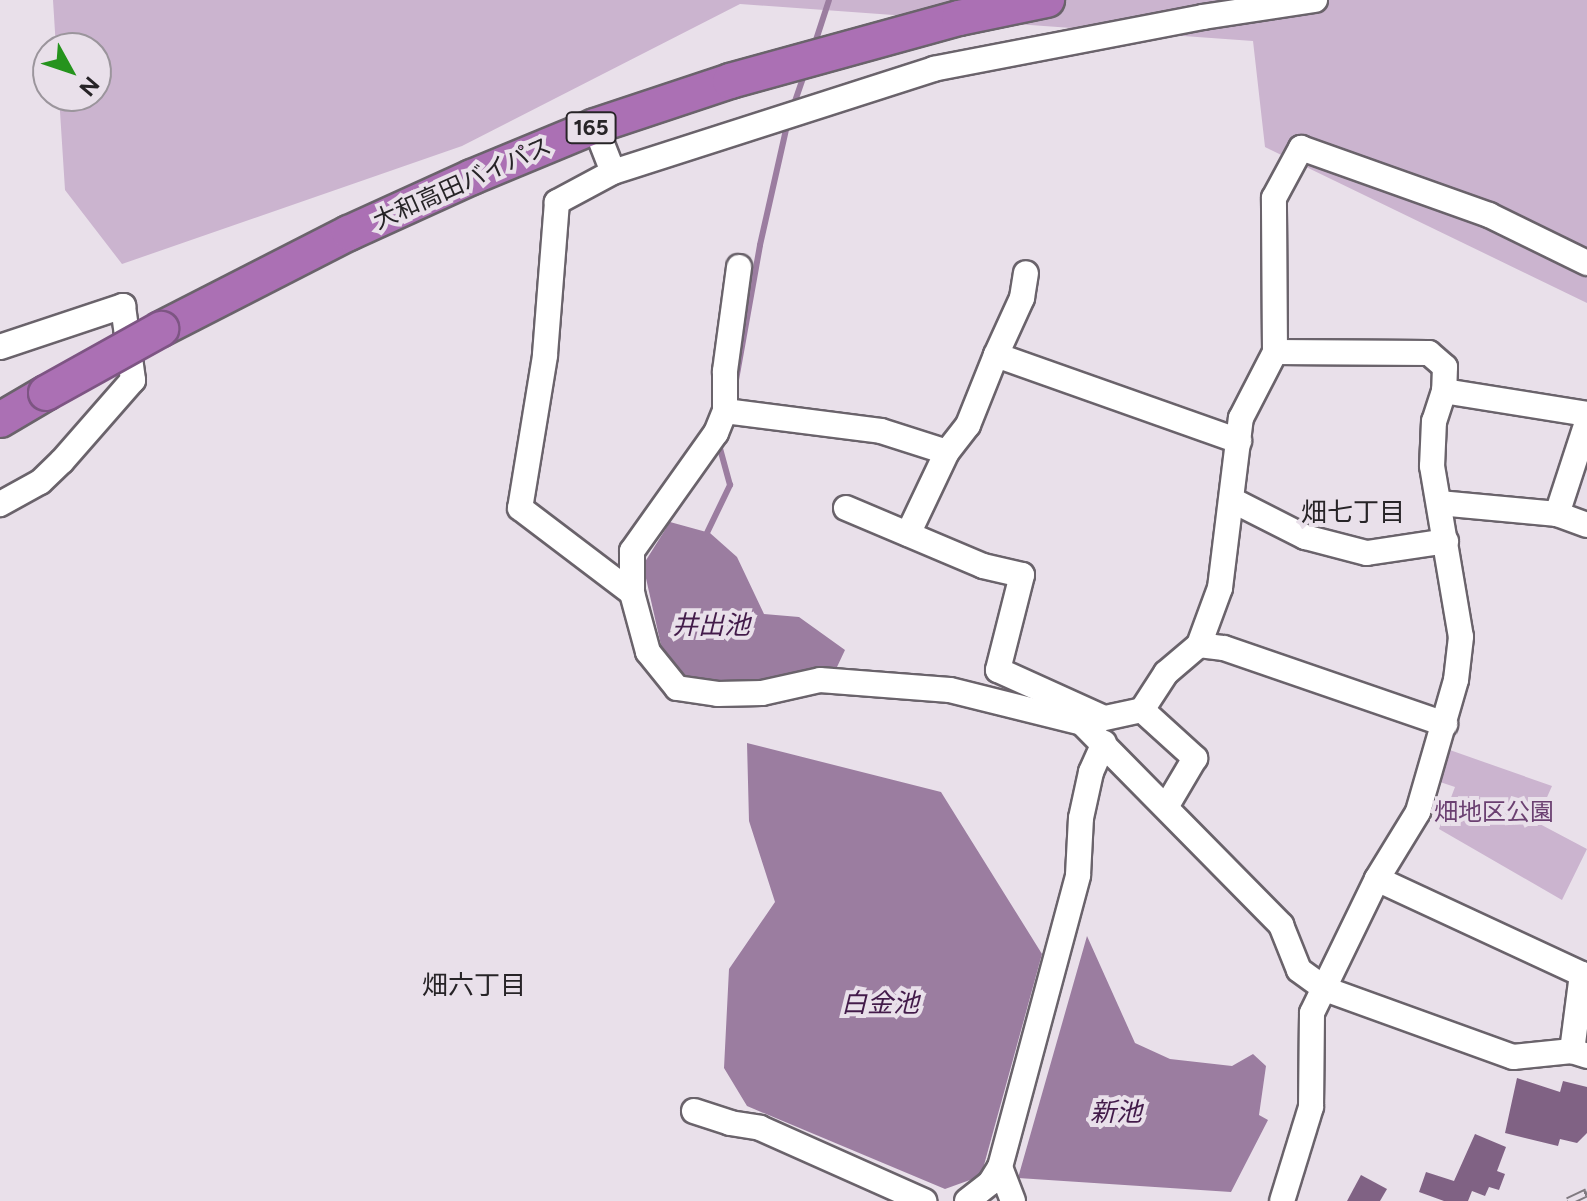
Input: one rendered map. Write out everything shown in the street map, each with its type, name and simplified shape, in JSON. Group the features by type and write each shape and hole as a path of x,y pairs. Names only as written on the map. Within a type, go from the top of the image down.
{"highway":[{"name":"大和高田バイパス","path":"0,420 161,329 363,226 595,126 730,81 959,18 1047,0"}],"street":[{"path":"632,593 520,508 545,356 557,202 613,172 934,69 1203,17 1315,0"},
{"path":"595,126 613,172"},
{"path":"739,267 725,371 725,411 716,433 632,551 632,593 648,652 677,688 718,694 762,693 820,680 950,690 1094,721 1142,710 1166,673 1199,645 1220,588 1241,418 1275,352 1274,198 1301,148 1489,215 1587,263"},
{"path":"908,534 947,452 968,425 1022,298 1026,273"},
{"path":"0,347 14,340 104,315 123,306 133,380 40,482 0,504"},
{"path":"1275,352 1429,353 1445,367 1444,391 1434,421 1432,466 1461,637 1445,724 1418,812 1377,879 1312,1013 1311,1107 1282,1201"},
{"path":"996,355 1239,441"},
{"path":"1444,391 1587,414"},
{"path":"725,411 881,431 947,452"},
{"path":"1557,514 1587,422"},
{"path":"1232,500 1305,537 1367,553 1446,541"},
{"path":"1439,503 1557,514 1587,525"},
{"path":"846,508 983,566 1022,575 998,670 1094,721 1104,743 1281,925 1299,970 1325,989 1513,1057 1580,1053 1582,974 1377,879"},
{"path":"1199,645 1224,648 1445,724"},
{"path":"1142,710 1195,758 1166,807"},
{"path":"967,1201 990,1183 1000,1167 1078,875 1081,818 1091,772 1104,743"},
{"path":"694,1111 760,1128 924,1201"},
{"path":"1000,1167 1013,1201"}],"green space":[{"path":"53,0 1587,0 1587,303 1265,147 1253,41 740,4 462,146 122,264 65,190 60,112 112,112 112,32 55,32"},
{"name":"畑地区公園","path":"1447,749 1552,786 1536,822 1587,849 1562,900 1439,829 1455,787 1437,781"}],"water":[{"name":"井出池","path":"670,522 710,533 737,557 764,614 799,617 845,650 837,667 782,679 729,683 682,680 665,663 643,565"},
{"name":"白金池","path":"747,743 941,792 1042,954 981,1176 945,1189 747,1106 724,1068 729,969 775,902 749,821"},
{"name":"新池","path":"1087,936 1135,1043 1170,1059 1232,1066 1253,1054 1266,1066 1259,1115 1268,1120 1231,1192 1018,1178"}],"building":[{"path":"1517,1078 1560,1092 1563,1081 1587,1087 1587,1133 1577,1143 1560,1139 1558,1146 1505,1133"},
{"path":"1475,1134 1506,1147 1497,1171 1505,1174 1499,1190 1489,1187 1485,1196 1472,1191 1468,1201 1444,1201 1419,1192 1426,1172 1454,1181"},
{"path":"1361,1175 1387,1189 1380,1201 1347,1201"}],"waterway":[{"path":"814,46 829,0"},
{"path":"793,107 805,72"},
{"path":"736,380 760,245 787,125"},
{"path":"705,537 730,485 718,441"}],"railway":[{"path":"1568,1201 1587,1192"}],"district":[{"name":"畑七丁目","path":"1353,513"},
{"name":"畑六丁目","path":"474,986"}]}
